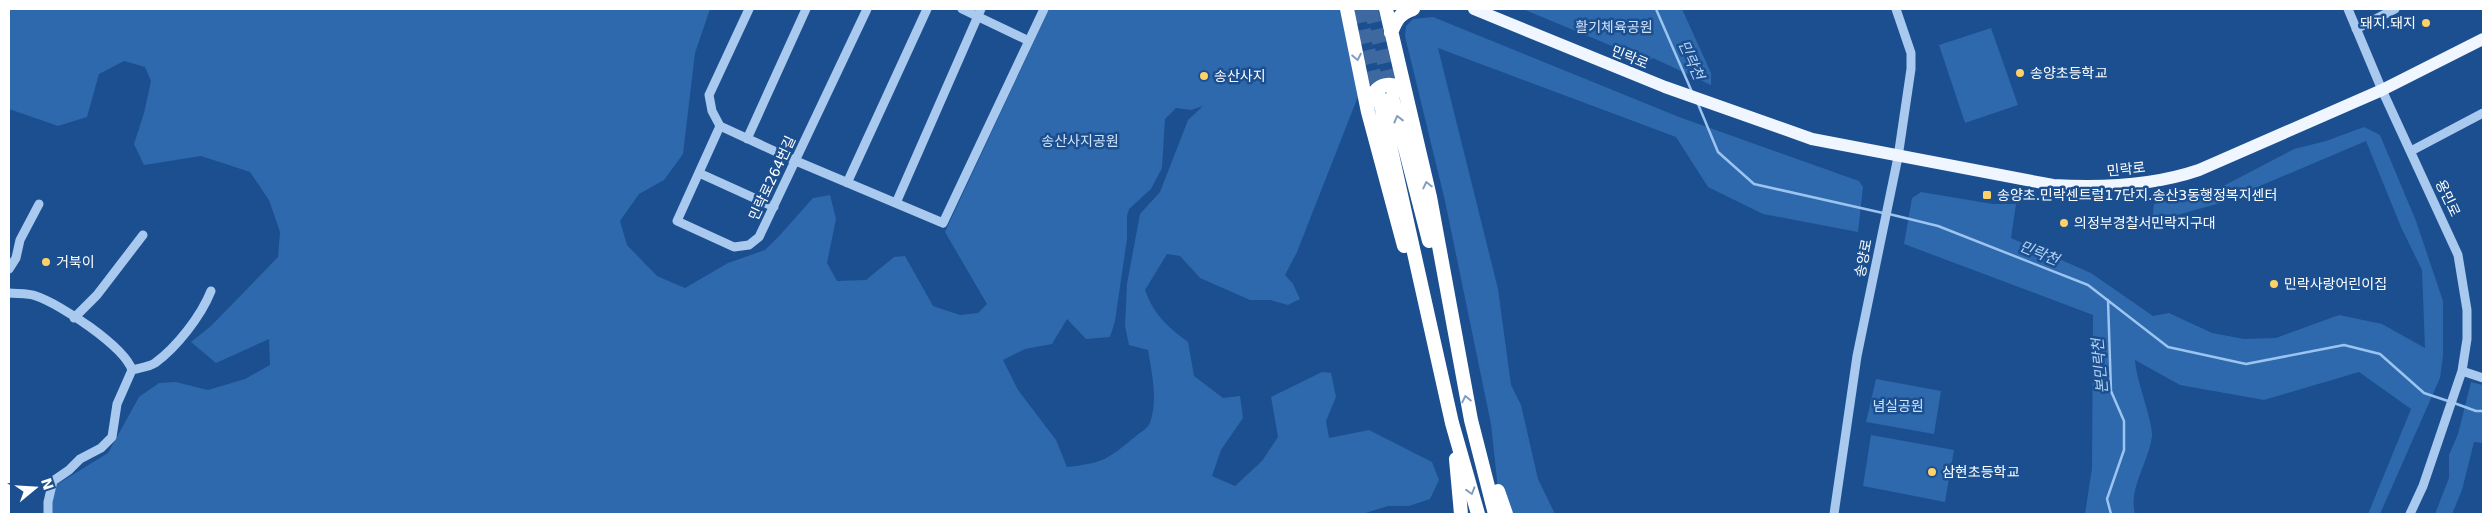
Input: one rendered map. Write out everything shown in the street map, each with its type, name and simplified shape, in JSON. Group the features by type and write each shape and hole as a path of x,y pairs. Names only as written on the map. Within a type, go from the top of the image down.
{"highway":[{"path":"1348,9 1368,112 1393,208 1434,342"},
{"path":"1386,9 1391,33 1392,95 1434,342 1452,423 1478,514"},
{"path":"1391,33 1396,21 1404,12 1413,9"},
{"path":"1368,112 1373,92 1380,86 1394,84 1392,95 1454,336 1471,420 1495,514"},
{"path":"1471,420 1506,514"},
{"path":"1452,423 1461,514"}],"main road":[{"name":"민락로","path":"1474,9 1665,87 1812,139 1898,157 2053,185 2122,186 2183,175 2382,90 2483,39"}],"street":[{"path":"749,9 709,95 712,111 720,126 796,161 943,223 1044,9"},
{"path":"747,139 806,9"},
{"name":"민락로264번길","path":"720,126 677,221 734,247 749,245 759,238 867,9"},
{"path":"847,183 927,9"},
{"path":"962,9 980,13 1029,41"},
{"name":"송양로","path":"1834,514 1856,366 1898,157 1911,69 1911,53 1896,9"},
{"name":"용민로","path":"2348,9 2382,90 2458,255 2468,310 2467,339 2462,371 2423,486 2410,514"},
{"path":"2356,29 2395,9"},
{"path":"896,203 980,13"},
{"path":"2411,151 2483,113"},
{"path":"699,173 774,207"},
{"path":"9,269 16,258 20,240 39,204"},
{"path":"74,318 97,294 143,235"},
{"path":"48,514 48,502 53,481 69,470 80,459 101,448 112,437 117,404 132,370 154,363 188,331 203,311 211,291"},
{"path":"9,293 35,296 74,318 97,335 109,340 126,358 132,370"},
{"path":"2462,371 2483,378"}],"green space":[{"name":"송산사지공원","path":"9,9 710,9 695,53 683,154 664,180 639,194 620,221 627,245 657,276 685,288 728,263 765,250 813,198 830,195 836,219 827,263 837,281 866,280 894,257 905,256 933,306 960,315 978,313 987,304 945,232 1049,9 1340,9 1359,94 1297,252 1285,275 1293,284 1300,299 1288,305 1270,300 1250,300 1200,278 1180,256 1167,254 1145,290 1157,313 1174,331 1188,342 1194,376 1223,398 1240,396 1243,418 1221,450 1212,476 1235,486 1262,461 1278,437 1271,397 1322,372 1331,373 1336,397 1326,421 1329,438 1369,430 1432,462 1439,480 1430,499 1409,506 1388,506 1362,514 52,514 51,488 108,453 139,397 159,383 176,382 208,390 245,379 270,365 269,339 216,363 191,342 211,326 278,257 280,232 269,200 250,172 201,156 144,165 134,144 144,113 151,81 145,67 124,61 99,74 87,117 58,126 9,109","holes":["1203,106 1188,120 1160,192 1140,214 1127,284 1125,326 1129,345 1148,350 1151,368 1154,405 1150,423 1148,427 1105,459 1089,464 1067,467 1056,440 1018,390 1003,360 1025,349 1052,344 1067,319 1086,339 1110,337 1115,321 1127,239 1127,216 1129,209 1151,189 1162,168 1165,119 1176,108 1191,110"]},
{"name":"활기체육공원","path":"1523,9 1682,9 1711,73 1711,85 1653,58 1648,61"},
{"path":"1433,17 1679,117 1859,181 1863,187 1858,232 1763,214 1708,187 1676,137 1438,48 1498,289 1511,385 1521,405 1538,479 1555,514 1504,514 1499,498 1491,424 1445,201 1405,36 1406,26 1413,19"},
{"path":"1991,28 2018,105 1965,123 1939,45"},
{"path":"2364,127 2380,135 2416,221 2443,301 2443,356 2440,378 2380,514 2368,514 2411,409 2359,372 2264,400 2180,385 2135,360 2152,429 2152,436 2134,495 2135,514 2085,514 2092,468 2093,315 1904,244 1912,198 1921,192 1993,204 2016,204 2011,238 2091,273 2153,316 2169,313 2212,333 2244,339 2276,338 2339,315 2382,324 2425,348 2422,270 2401,227 2366,141 2220,203 2152,222 2154,204 2210,193 2294,149 2326,141"},
{"name":"념실공원","path":"1876,379 1941,391 1934,434 1866,422"},
{"path":"2471,382 2483,385 2483,443 2474,442 2462,490 2452,514 2435,514 2449,478 2449,455 2458,434"},
{"path":"1871,435 1954,450 1945,502 1863,486"}],"waterway":[{"name":"민락천","path":"1656,9 1692,92"},
{"name":"민락천","path":"1698,104 1718,152 1754,184 1883,213"},
{"name":"민락천","path":"1889,214 1938,226 2088,285 2168,347 2246,364 2344,345 2380,354 2424,393 2448,401"},
{"name":"본민락천","path":"2108,300 2111,391 2124,421 2124,450 2107,499 2111,514"},
{"name":"민락천","path":"2454,403 2476,411 2483,411"}],"tunnel":[{"path":"1359,9 1379,96"},
{"path":"1371,9 1392,96"}],"place":[{"name":"돼지.돼지","path":"2426,23"},
{"name":"송양초등학교","path":"2020,73"},
{"name":"송산사지","path":"1204,76"},
{"name":"송양초.민락센트럴17단지.송산3동행정복지센터","path":"1987,195"},
{"name":"의정부경찰서민락지구대","path":"2064,223"},
{"name":"거북이","path":"46,262"},
{"name":"민락사랑어린이집","path":"2274,284"},
{"name":"삼현초등학교","path":"1932,472"}]}
